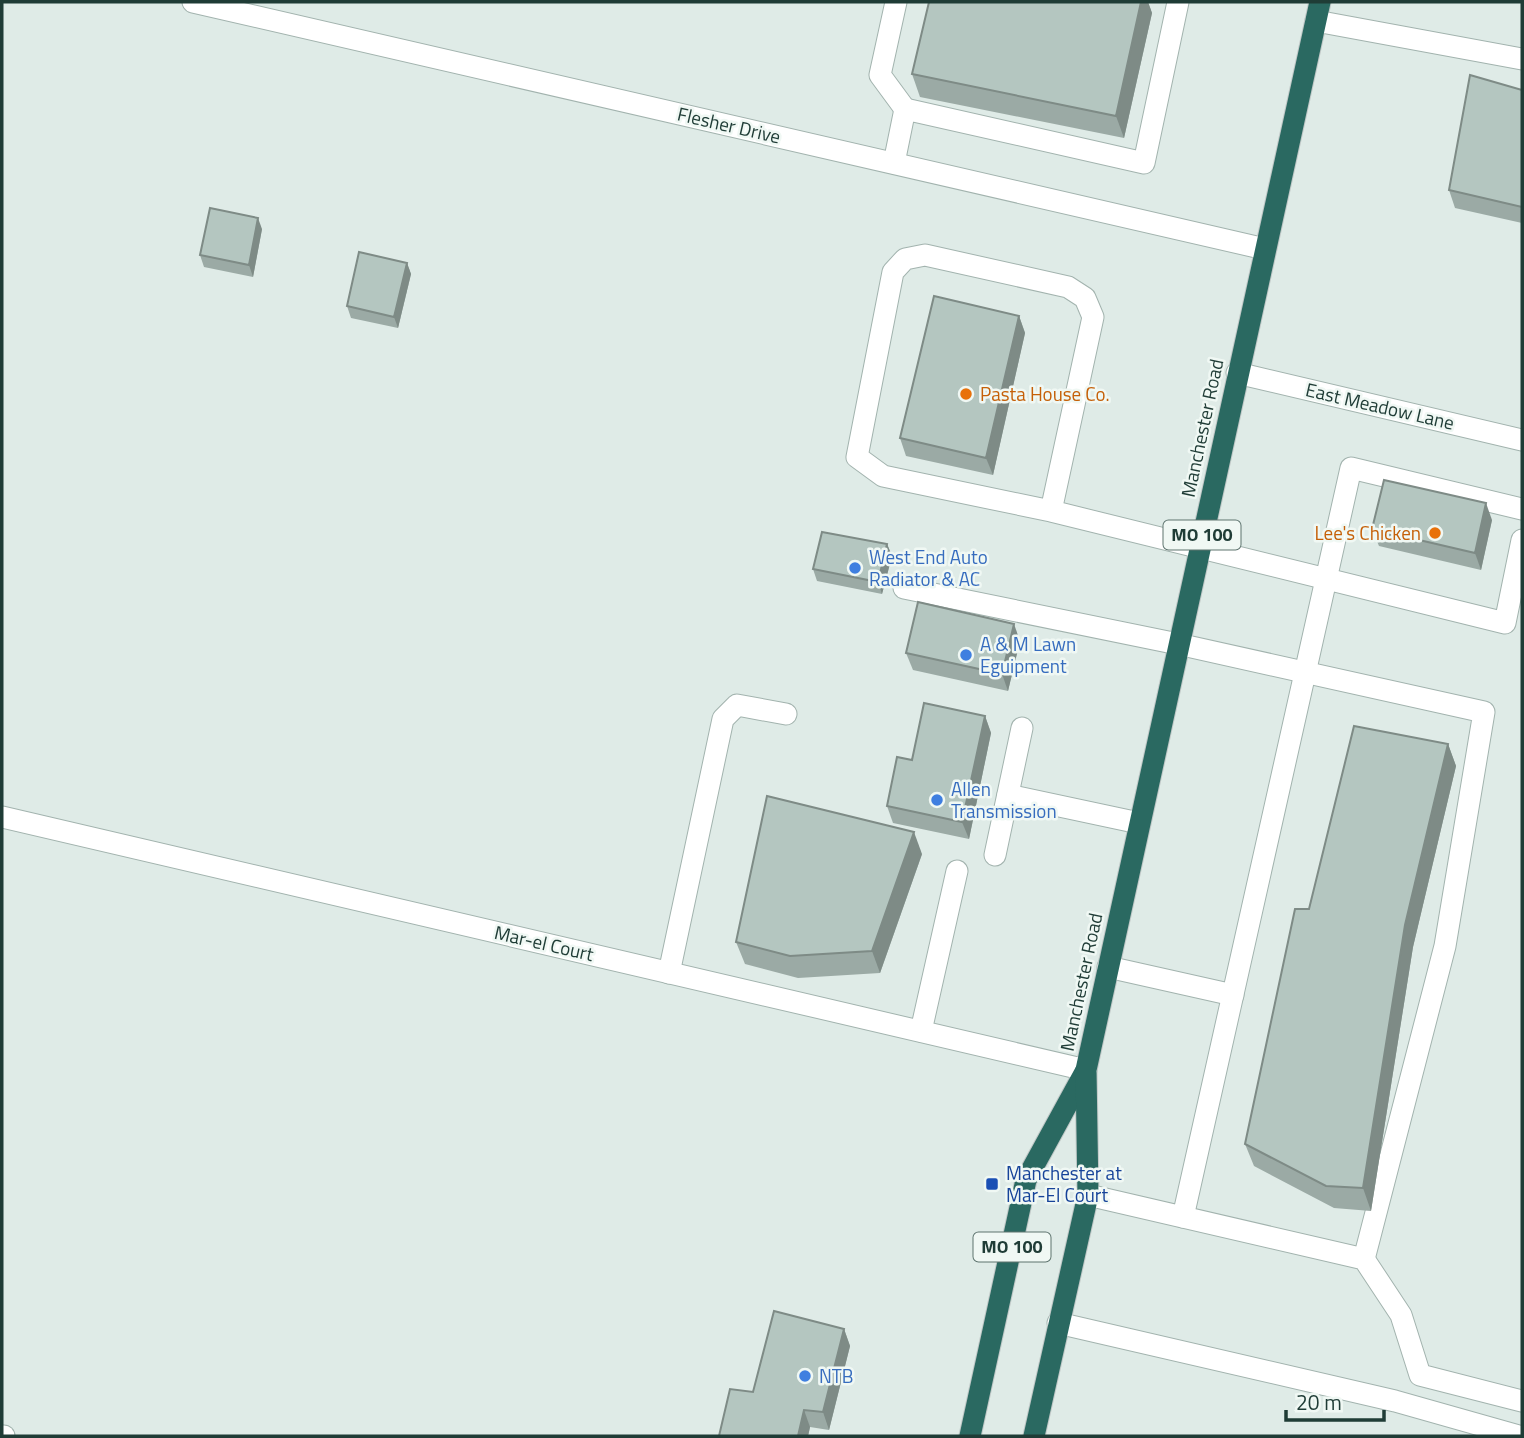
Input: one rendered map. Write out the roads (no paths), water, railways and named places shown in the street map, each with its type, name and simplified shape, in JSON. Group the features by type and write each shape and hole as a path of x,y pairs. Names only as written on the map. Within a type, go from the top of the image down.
{"highway":[{"name":"Manchester Road","path":"1034,1436 1088,1195 1086,1070 1318,12"},
{"name":"Manchester Road","path":"970,1436 1026,1180 1086,1070"}],"street":[{"name":"Flesher Drive","path":"192,2 1265,249"},
{"path":"896,2 880,75 905,109 1144,163 1178,2"},
{"path":"1318,12 1522,59"},
{"path":"894,163 905,109"},
{"path":"1051,511 1093,317 1085,298 1068,287 925,255 905,259 893,272 857,457 883,476 1051,511 1505,623 1522,540"},
{"name":"East Meadow Lane","path":"1237,373 1522,440"},
{"path":"1183,1217 1351,468 1522,509"},
{"path":"904,588 1178,644 1484,712 1445,946 1364,1259"},
{"path":"669,972 723,719 737,705 786,714"},
{"path":"995,855 1022,728"},
{"path":"1008,795 1139,823"},
{"name":"Mar-el Court","path":"2,817 1086,1070"},
{"path":"921,1031 957,871"},
{"path":"1108,967 1233,995"},
{"path":"1088,1195 1364,1259 1401,1315 1420,1375 1522,1401"},
{"path":"1058,1323 1395,1401 1519,1436"}],"place":[{"name":"Pasta House Co.","path":"966,394"},
{"name":"Lee's Chicken","path":"1435,533"},
{"name":"West End Auto Radiator & AC","path":"855,568"},
{"name":"A & M Lawn Eguipment","path":"966,655"},
{"name":"Allen Transmission","path":"937,800"},
{"name":"Manchester at Mar-El Court","path":"992,1184"},
{"name":"NTB","path":"805,1376"}]}
